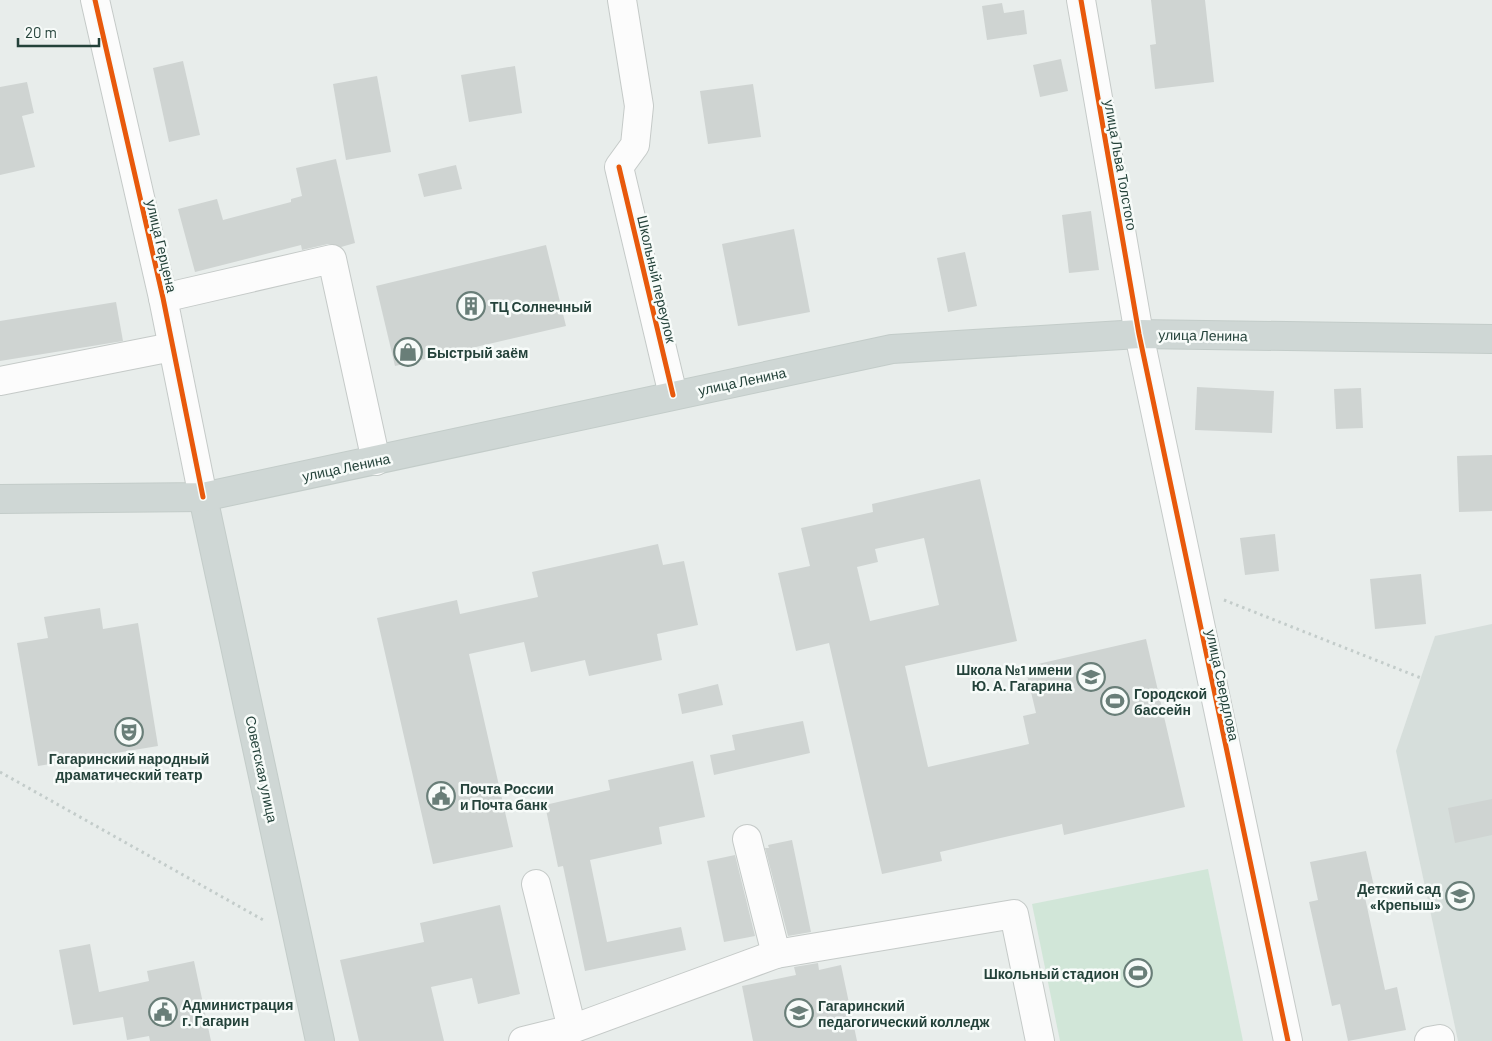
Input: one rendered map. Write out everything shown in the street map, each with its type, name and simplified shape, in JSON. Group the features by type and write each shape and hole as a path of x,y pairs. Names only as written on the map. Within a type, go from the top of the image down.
{"main road":[{"name":"улица Ленина","path":"0,500 203,497 892,349 1139,334 1492,339"},
{"name":"Советская улица","path":"203,497 320,1041"}],"street":[{"name":"улица Герцена","path":"95,0 162,298 203,497"},
{"name":"Школьный переулок","path":"622,0 639,106 635,145 619,167 673,395"},
{"name":"улица Льва Толстого","path":"1081,0 1139,334"},
{"path":"162,298 332,259 376,461"},
{"name":"улица Свердлова","path":"1139,334 1288,1041"},
{"path":"0,381 172,347"},
{"path":"747,839 776,954"},
{"path":"536,884 572,1029"},
{"path":"523,1041 572,1029 776,954 1014,914 1040,1041"}],"path":[{"path":"1191,587 1421,678"},
{"path":"0,772 271,924"}],"shaded area":[{"name":"Детский сад «Крепыш»","path":"1492,624 1492,1041 1458,1041 1396,751 1435,636"}],"green space":[{"name":"Школьный стадион","path":"1208,869 1243,1041 1060,1041 1032,904"}],"building":[{"path":"1151,0 1205,0 1214,82 1155,89 1150,45 1156,44"},
{"path":"1002,3 1004,13 1024,10 1027,34 987,40 982,6"},
{"path":"1061,59 1068,91 1040,97 1033,65"},
{"path":"183,61 200,135 169,142 153,68"},
{"path":"515,66 522,113 469,122 461,75"},
{"path":"377,76 391,152 346,160 333,84"},
{"path":"27,82 34,113 22,116 35,167 0,175 0,87"},
{"path":"753,84 761,137 708,144 700,91"},
{"path":"336,159 355,243 341,247 328,244 302,250 301,245 195,272 178,209 217,199 223,220 291,202 291,199 302,196 296,168"},
{"path":"456,165 462,189 424,197 418,174"},
{"path":"1091,211 1099,270 1069,273 1062,215"},
{"path":"794,229 810,312 738,326 722,244"},
{"name":"ТЦ Солнечный","path":"546,245 566,326 395,366 376,286"},
{"path":"965,252 977,306 948,312 937,258"},
{"path":"116,302 123,341 0,361 0,321"},
{"path":"1197,387 1274,391 1272,433 1195,430"},
{"path":"1361,388 1363,428 1336,429 1334,389"},
{"path":"1492,455 1492,511 1459,512 1457,456"},
{"name":"Школа №1 имени Ю. А. Гагарина","path":"980,479 1017,641 905,666 928,767 1029,744 1023,716 1036,713 1025,667 1146,639 1185,807 1064,835 1062,824 940,852 942,861 882,874 829,643 796,651 778,573 810,566 801,528 873,512 872,504","holes":["924,538 939,605 870,621 857,567 878,562 875,549"]},
{"path":"1275,534 1279,571 1245,575 1240,538"},
{"path":"658,544 663,565 684,561 698,625 657,634 662,660 589,676 585,660 531,672 524,642 469,654 513,847 433,864 377,618 457,600 460,614 538,597 532,572"},
{"path":"1421,574 1426,624 1375,629 1370,579"},
{"path":"100,608 103,629 138,623 158,746 38,766 17,643 48,638 44,617"},
{"path":"718,684 723,705 682,714 678,694"},
{"path":"803,721 810,753 714,775 710,755 735,750 732,735"},
{"path":"693,761 705,817 659,827 662,844 590,860 607,942 681,927 686,950 585,971 563,866 558,867 545,805 610,790 608,780"},
{"path":"1492,799 1492,835 1455,843 1448,808"},
{"path":"792,840 811,932 788,936 765,848 769,848 768,845"},
{"path":"1366,851 1375,891 1364,893 1385,990 1397,987 1406,1030 1348,1041 1340,1004 1332,1006 1309,902 1318,900 1310,862"},
{"path":"735,855 755,936 724,942 707,861"},
{"path":"500,905 520,994 478,1004 472,978 431,987 444,1041 359,1041 340,960 424,942 420,923"},
{"name":"Администрация г. Гагарин","path":"90,944 99,992 149,981 147,971 194,961 211,1041 150,1041 149,1036 127,1040 123,1017 73,1025 59,950"},
{"name":"Гагаринский педагогический колледж","path":"818,963 819,970 841,965 857,1041 753,1041 742,986 796,975 794,967"}],"cycle path":[{"path":"95,0 163,298 203,497"},
{"path":"1081,0 1139,334 1288,1041"},
{"path":"619,167 673,395"}],"place":[{"name":"ТЦ Солнечный","path":"471,306"},
{"name":"Быстрый заём","path":"408,352"},
{"name":"Школа №1 имени Ю. А. Гагарина","path":"1091,677"},
{"name":"Городской бассейн","path":"1115,701"},
{"name":"Гагаринский народный драматический театр","path":"129,732"},
{"name":"Почта России и Почта банк","path":"441,796"},
{"name":"Детский сад «Крепыш»","path":"1460,896"},
{"name":"Школьный стадион","path":"1138,973"},
{"name":"Администрация г. Гагарин","path":"163,1012"},
{"name":"Гагаринский педагогический колледж","path":"799,1013"}]}
